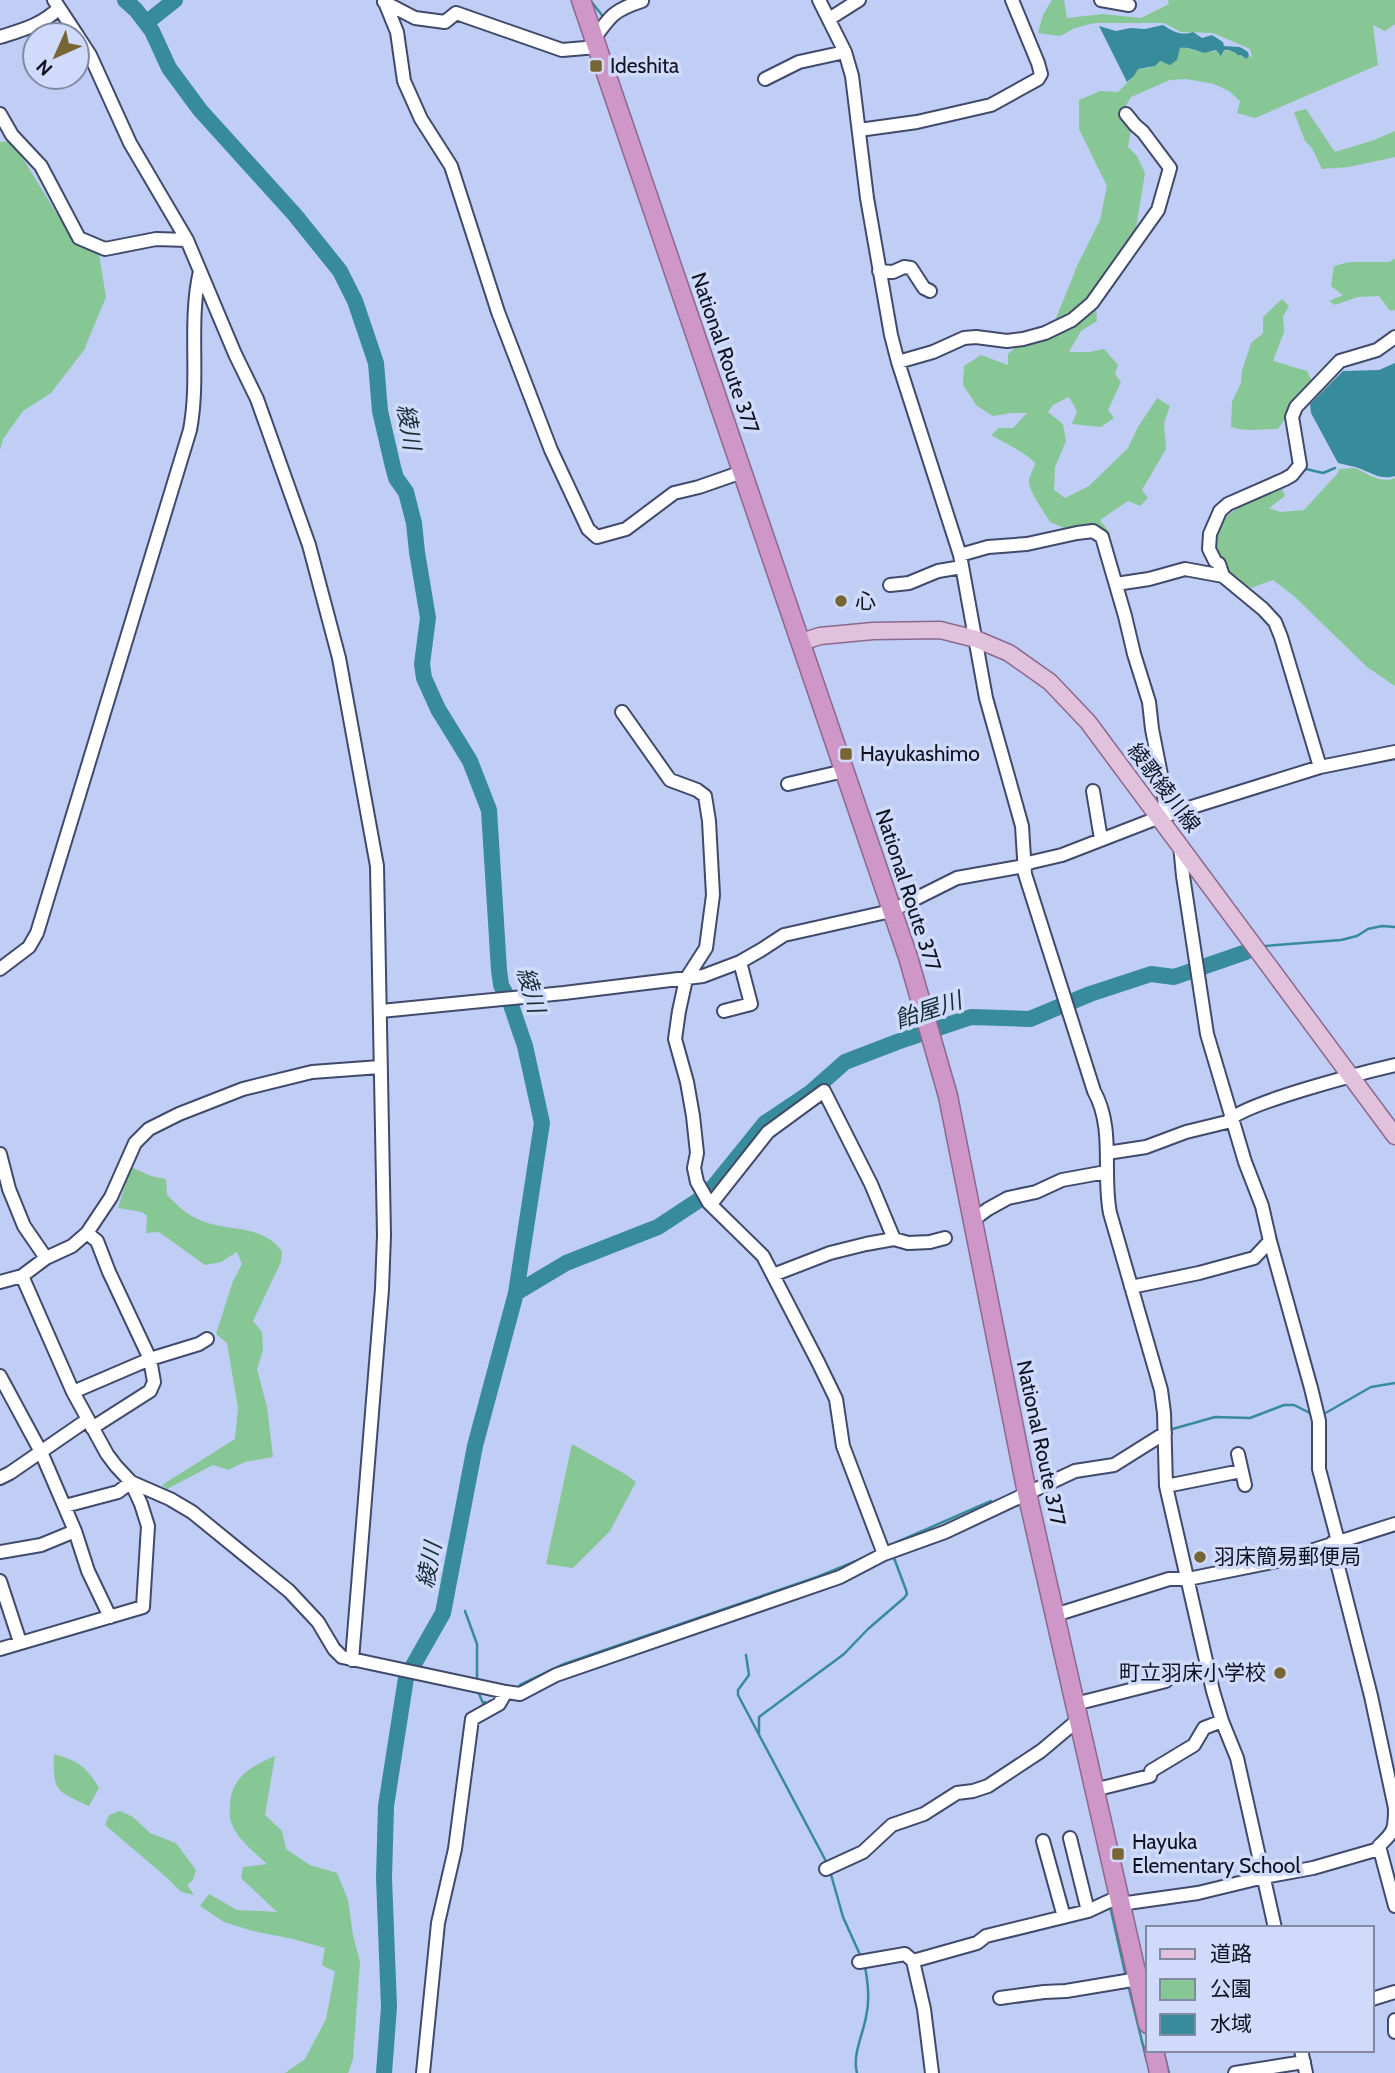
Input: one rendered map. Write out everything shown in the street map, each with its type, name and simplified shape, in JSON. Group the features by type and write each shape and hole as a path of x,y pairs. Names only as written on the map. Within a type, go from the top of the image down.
{"highway":[{"name":"National Route 377","path":"581,0 908,957 948,1096 1027,1493 1119,1900 1131,1980 1146,2019"},
{"path":"1154,2052 1159,2073"}],"main road":[{"name":"綾歌綾川線","path":"801,642 820,636 873,631 940,630 976,639 1009,653 1050,682 1088,722 1163,816 1180,844 1395,1136"}],"street":[{"path":"819,0 845,52 852,76 879,271 898,362 961,561 986,698 1022,826 1025,874 1104,1119 1108,1141 1106,1193 1110,1213 1161,1390 1166,1486 1222,1721 1237,1758 1275,1926"},
{"path":"829,19 859,0"},
{"path":"859,130 991,105 1038,79 1041,74 1038,63 1012,0"},
{"path":"1101,0 1129,5"},
{"path":"384,1 415,18 445,22 456,13 562,50 596,43 606,22 621,8 642,1"},
{"path":"384,1 397,32 404,81 421,120 451,166 498,313 539,421 588,529 597,537 626,529 674,493 742,472"},
{"path":"57,4 68,21"},
{"path":"0,37 31,28 50,18 57,4"},
{"path":"765,79 799,62 845,52"},
{"path":"91,57 130,143 187,240 257,399 281,461 309,545 339,658 377,866 386,1012 380,1067 384,1235 357,1662"},
{"path":"0,114 12,135 41,166 79,238 104,249 156,239 187,240"},
{"path":"898,362 933,352 964,338 1007,341 1045,333 1072,320 1092,303 1158,210 1170,168 1126,114"},
{"path":"879,271 893,272 904,267 911,268 924,288 930,291"},
{"path":"0,970 29,947 37,933 190,430 194,408 194,295 200,270"},
{"path":"1223,576 1209,549 1210,534 1220,512 1228,504 1285,480 1296,471 1300,465 1293,417 1296,407 1340,361 1377,351 1395,337"},
{"path":"890,585 909,583 988,547 1027,544 1093,531 1102,537 1149,702 1163,785 1163,816"},
{"path":"1116,584 1149,579 1185,569 1223,576 1263,609 1275,622 1282,637 1320,767"},
{"path":"622,712 670,780 697,790 705,796 709,821 713,895 705,948 686,979 678,1011 675,1040 693,1116 697,1153 694,1168 697,1182 709,1203 763,1256 836,1399 843,1446 883,1551"},
{"path":"386,1012 703,976 740,962 784,935 891,911 957,878 996,872 1062,855 1163,816 1320,767 1395,752"},
{"path":"788,784 844,771"},
{"path":"1093,792 1101,839"},
{"path":"1180,844 1207,1034 1245,1162 1262,1206 1319,1421 1319,1469 1395,1808 1395,1828 1379,1846 1395,1906"},
{"path":"724,1011 751,1004 740,962"},
{"path":"1107,1153 1146,1147 1186,1132 1227,1122 1231,1117 1306,1089 1395,1065"},
{"path":"0,1282 22,1276 46,1258 72,1246 86,1233 111,1197 135,1143 149,1129 243,1089 312,1072 380,1067"},
{"path":"709,1203 768,1132 824,1091 871,1184 894,1239"},
{"path":"0,1154 9,1189 24,1226 46,1258"},
{"path":"973,1220 1008,1198 1036,1192 1062,1180 1106,1172"},
{"path":"0,1478 150,1391 154,1382 150,1359 97,1241 86,1233"},
{"path":"773,1275 830,1253 894,1239 908,1243 945,1238"},
{"path":"1131,1287 1254,1258 1270,1241"},
{"path":"0,1650 143,1607 148,1526 131,1482 107,1454 73,1392 22,1276"},
{"path":"73,1392 150,1359 207,1339"},
{"path":"0,1376 41,1452 75,1531 88,1571 110,1617"},
{"path":"131,1482 170,1499 201,1520 289,1591 318,1622 334,1650 342,1657 520,1694 556,1675 840,1577 883,1551 945,1532 1075,1471 1114,1465 1165,1433"},
{"path":"1238,1454 1245,1485"},
{"path":"1166,1486 1241,1471"},
{"path":"65,1506 118,1492 131,1482"},
{"path":"1055,1615 1169,1579 1188,1579 1282,1560 1395,1524"},
{"path":"0,1552 41,1545 75,1531"},
{"path":"0,1581 20,1642"},
{"path":"828,1868 863,1852 892,1825 924,1814 957,1793 988,1786 1041,1751 1077,1711 1166,1681"},
{"path":"422,2073 438,1923 455,1849 472,1719 499,1704 503,1691"},
{"path":"1094,1790 1150,1776 1151,1771 1194,1745 1204,1728 1222,1721"},
{"path":"1381,1746 1395,1744"},
{"path":"1070,1838 1088,1911"},
{"path":"1043,1841 1064,1917"},
{"path":"913,1961 977,1943 986,1936 1088,1911 1119,1900 1198,1893 1313,1868 1379,1849"},
{"path":"1051,1869 1076,1862"},
{"path":"862,1961 905,1954 913,1961 932,2073"},
{"path":"1000,1998 1131,1980"},
{"path":"1374,1997 1395,1992"},
{"path":"1395,2020 1395,2032"},
{"path":"1236,2073 1304,2062"}],"green space":[{"path":"1052,0 1064,0 1067,18 1103,14 1141,18 1169,4 1168,0 1395,0 1395,24 1385,31 1373,25 1378,65 1255,118 1237,113 1240,101 1229,91 1214,84 1186,79 1170,80 1131,97 1122,112 1131,130 1128,147 1137,156 1145,173 1135,234 1084,304 1054,323 1078,264 1100,220 1107,186 1079,129 1079,100 1100,91 1118,92 1138,69 1149,68 1160,61 1165,63 1177,54 1180,48 1202,52 1230,51 1245,59 1252,57 1250,49 1213,33 1181,32 1164,23 1095,23 1075,28 1060,36 1038,33 1043,15"},
{"path":"1306,109 1335,152 1395,131 1395,157 1349,167 1322,169 1312,148 1305,141 1294,112"},
{"path":"12,141 73,240 99,254 106,297 84,350 51,393 23,411 3,439 0,450 0,142"},
{"path":"1395,258 1395,310 1390,311 1379,296 1358,297 1335,305 1329,301 1343,295 1331,286 1334,266 1349,262 1390,262"},
{"path":"1282,299 1289,306 1283,317 1284,332 1273,361 1307,371 1312,381 1278,429 1249,430 1231,427 1232,402 1241,383 1251,343 1263,333 1263,317"},
{"path":"1096,307 1097,321 1081,331 1069,352 1104,349 1118,365 1115,374 1121,382 1108,410 1114,418 1101,427 1072,424 1077,411 1069,397 1053,405 1048,412 1063,424 1066,441 1055,467 1054,490 1065,498 1089,486 1128,448 1157,398 1170,406 1164,423 1166,449 1142,490 1148,498 1140,506 1128,501 1100,520 1110,533 1109,543 1094,527 1066,528 1050,522 1029,484 1035,463 991,435 999,428 1013,428 1027,413 993,416 977,406 963,385 964,366 981,355 1008,365 1008,354 1016,347 1063,332"},
{"path":"1355,468 1380,479 1395,478 1395,686 1367,667 1294,596 1273,580 1251,588 1228,572 1216,544 1217,531 1222,521 1243,505 1282,489 1285,496 1269,508 1280,512 1304,510 1339,469"},
{"path":"131,1167 166,1179 167,1195 192,1216 202,1221 265,1236 282,1251 281,1262 253,1321 262,1332 263,1351 257,1369 267,1407 273,1457 245,1462 228,1470 213,1465 167,1489 162,1485 235,1439 238,1408 227,1343 216,1334 233,1281 242,1264 237,1252 221,1262 205,1265 159,1232 146,1233 147,1216 142,1212 118,1208"},
{"path":"572,1444 636,1482 610,1531 573,1568 546,1564"},
{"path":"54,1754 81,1765 99,1788 89,1806 58,1788 54,1776"},
{"path":"275,1756 265,1815 282,1831 286,1849 310,1865 337,1873 348,1900 360,1962 353,2059 348,2073 285,2073 305,2059 326,2019 335,1972 322,1965 325,1948 224,1922 200,1906 209,1894 237,1910 277,1912 241,1878 243,1867 267,1864 237,1834 230,1814 231,1796 238,1780 250,1769"},
{"path":"120,1811 133,1817 150,1833 176,1843 196,1870 193,1880 187,1885 194,1895 181,1892 105,1825 109,1815"}],"water":[{"path":"1163,25 1178,33 1193,32 1202,38 1212,35 1223,42 1224,46 1240,47 1248,52 1249,56 1246,59 1229,50 1224,50 1221,56 1216,50 1205,53 1180,48 1177,60 1170,65 1160,61 1155,66 1138,69 1127,82 1099,26 1116,31"},
{"path":"1395,363 1395,476 1382,477 1338,463 1311,413 1310,404 1343,371 1379,370"}],"waterway":[{"name":"綾川","path":"125,0 152,31 169,68 200,110 295,215 340,271 355,301 376,363 380,411 393,467 396,478 406,492 414,523 428,618 422,664 424,678 438,709 470,761 489,810 501,985 510,1002 525,1046 542,1123 516,1293 475,1446 443,1613 406,1678 386,1806 384,1878 389,2007 384,2073"},
{"path":"146,23 175,0"},
{"path":"590,0 605,19"},
{"path":"1300,474 1306,469 1323,473 1335,468"},
{"name":"飴屋川","path":"1265,946 1341,940 1357,936 1368,929 1395,927"},
{"name":"飴屋川","path":"710,1191 765,1123 810,1093 845,1062 971,1017 1030,1019 1090,994 1151,974 1174,977 1246,952"},
{"name":"飴屋川","path":"516,1293 566,1263 658,1227 699,1200"},
{"path":"1322,1415 1371,1387 1395,1383"},
{"path":"1169,1430 1215,1417 1250,1418 1284,1405 1294,1405 1310,1413 1313,1418"},
{"path":"888,1546 991,1501"},
{"path":"520,1685 564,1664 817,1577 866,1557"},
{"path":"759,1733 759,1717 844,1654 904,1598 907,1594 894,1558"},
{"path":"465,1611 477,1644 477,1682"},
{"path":"746,1655 749,1675 738,1690 738,1695 828,1865"},
{"path":"477,1689 483,1703 485,1702"},
{"path":"830,1871 843,1917 861,1957"},
{"path":"1110,1906 1126,1977"},
{"path":"857,2073 857,2052 868,2004 865,1966"},
{"path":"1128,1984 1147,2062"},
{"path":"1164,2052 1169,2073"}],"place":[{"name":"Ideshita","path":"596,66"},
{"name":"心","path":"841,601"},
{"name":"Hayukashimo","path":"846,754"},
{"name":"羽床簡易郵便局","path":"1200,1557"},
{"name":"町立羽床小学校","path":"1280,1673"},
{"name":"Hayuka Elementary School","path":"1118,1854"}]}
